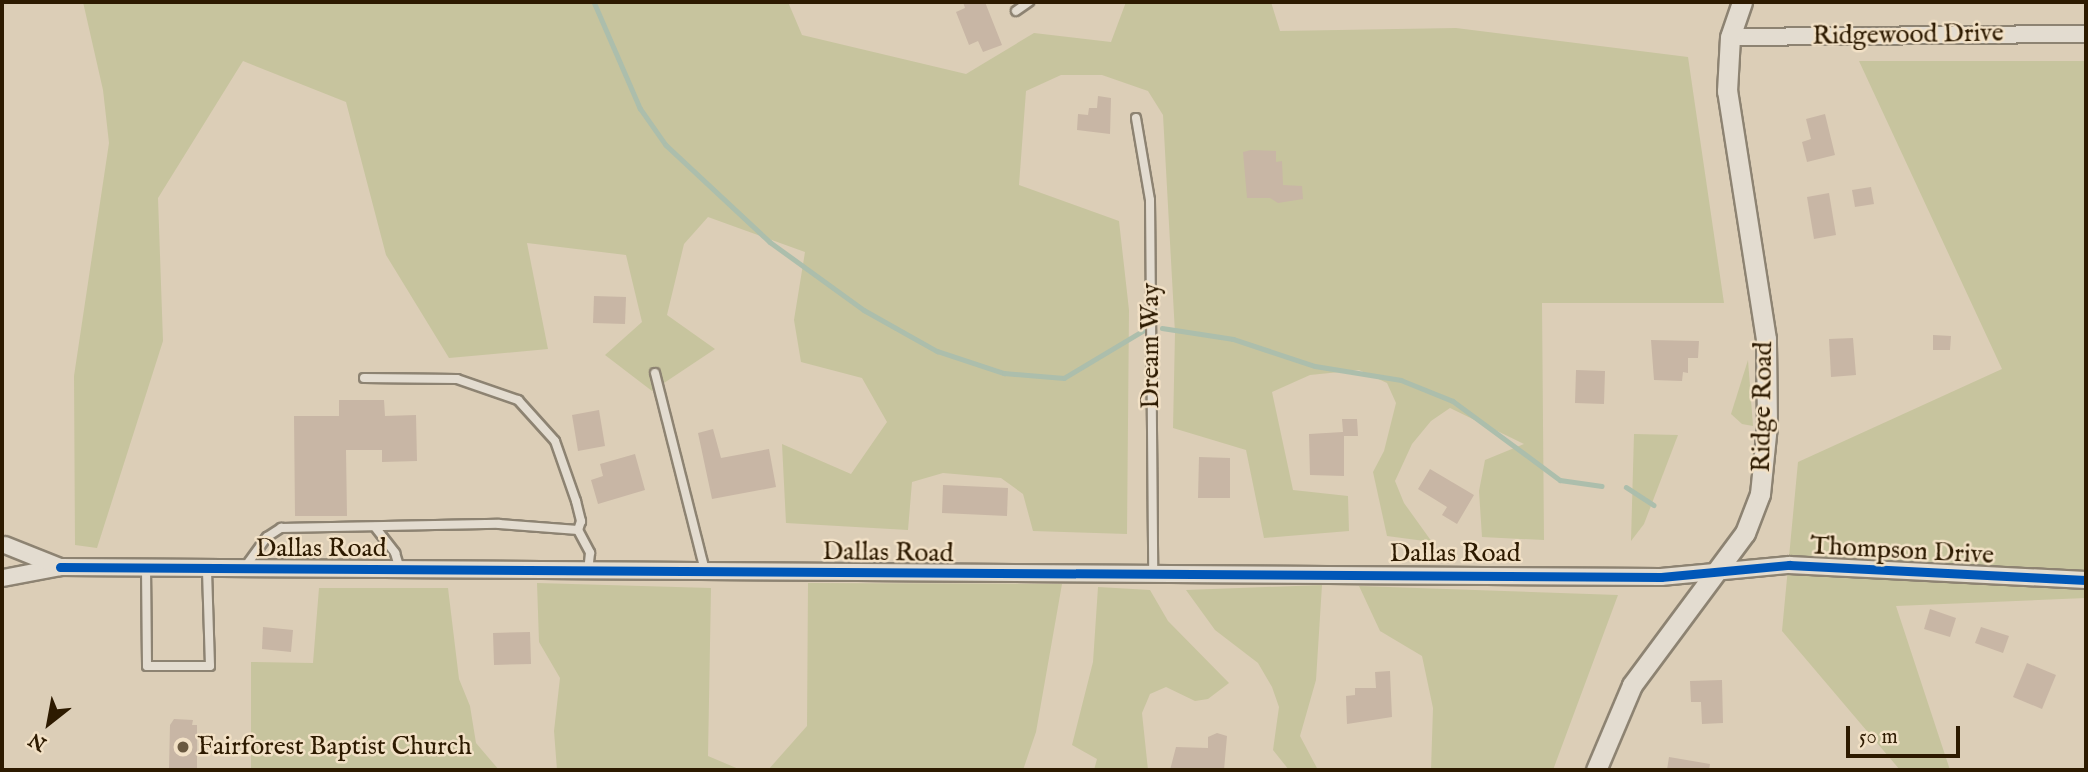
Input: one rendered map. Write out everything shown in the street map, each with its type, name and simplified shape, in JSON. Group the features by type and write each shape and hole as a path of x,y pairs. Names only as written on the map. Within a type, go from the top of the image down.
{"street":[{"name":"Ridge Road","path":"1596,770 1614,721 1647,659 1716,572 1754,514 1768,425 1762,298 1728,113 1730,37 1742,2"},
{"name":"Ridgewood Drive","path":"1730,37 2086,34"},
{"name":"Dallas Road","path":"3,543 60,567"},
{"path":"2,579 9,562 3,543"},
{"name":"Thompson Drive","path":"1716,572 1789,565 2086,580"},
{"name":"Dallas Road","path":"2,579 60,567 1661,577 1716,572"}],"lane":[{"path":"1016,11 1029,2"},
{"name":"Dream Way","path":"1136,118 1150,200 1153,574"},
{"path":"655,373 705,572"},
{"path":"364,378 457,379 518,400 555,441 576,501 581,521 578,530 590,552 588,571"},
{"path":"244,570 267,537 281,528 499,524 578,530"},
{"path":"375,527 395,553 400,569"},
{"path":"146,568 147,666 210,666 207,569"}],"shaded area":[{"path":"83,2 788,2 802,35 966,74 1034,33 1111,42 1126,2 1271,2 1280,31 1456,28 1688,57 1724,303 1542,303 1544,540 1482,537 1479,491 1485,460 1524,444 1450,408 1431,421 1412,444 1395,481 1404,503 1432,542 1387,536 1373,472 1384,451 1396,403 1387,383 1359,370 1310,375 1272,392 1293,490 1348,496 1349,531 1264,538 1246,450 1173,428 1175,333 1163,115 1148,91 1102,75 1061,75 1026,91 1019,185 1119,221 1129,310 1127,534 1033,531 1023,494 1001,478 943,473 912,482 908,530 786,523 782,444 851,474 887,422 862,378 801,362 794,320 805,252 708,217 684,244 667,315 715,349 652,391 605,355 642,322 626,255 527,243 548,349 449,358 386,255 346,102 243,61 158,198 163,341 97,548 75,545 74,376 109,143 103,90"},
{"path":"1859,61 2086,61 2086,598 1896,606 1950,770 1900,770 1782,631 1798,462 2002,369"},
{"path":"1748,360 1753,426 1742,424 1731,414"},
{"path":"1634,434 1678,435 1644,524 1631,541"},
{"path":"537,583 711,588 708,756 741,770 557,770 554,731 560,678 539,642"},
{"path":"808,583 1062,584 1036,732 1023,770 768,770 807,726"},
{"path":"1322,585 1316,680 1300,736 1318,770 1289,770 1273,750 1279,707 1272,687 1258,663 1215,630 1186,590"},
{"path":"1359,586 1618,595 1553,770 1431,770 1433,708 1422,656 1380,631"},
{"path":"1098,587 1150,590 1168,621 1229,683 1208,699 1195,701 1166,687 1150,694 1142,713 1148,770 1094,770 1097,759 1072,745 1093,662"},
{"path":"319,588 448,588 459,679 470,706 476,743 499,770 251,770 251,662 313,663"}],"building":[{"path":"963,2 985,2 1002,45 983,52 978,41 969,45 956,12 965,8"},
{"path":"1098,96 1111,98 1110,134 1077,130 1078,114 1088,115 1089,108 1097,108"},
{"path":"1825,114 1835,155 1807,162 1802,142 1811,139 1806,119"},
{"path":"1276,151 1276,162 1282,161 1283,185 1302,186 1303,199 1278,203 1270,198 1247,198 1243,152"},
{"path":"1871,187 1874,204 1855,207 1852,190"},
{"path":"1829,193 1836,235 1814,239 1807,197"},
{"path":"594,296 626,297 625,324 593,323"},
{"path":"1933,335 1951,336 1950,350 1933,350"},
{"path":"1853,338 1856,375 1831,377 1829,339"},
{"path":"1651,340 1699,341 1698,358 1688,358 1688,373 1683,372 1682,381 1654,380"},
{"path":"1576,370 1605,371 1604,404 1575,403"},
{"path":"339,400 384,400 385,416 416,415 417,461 382,462 382,450 346,450 347,516 295,516 294,416 339,416"},
{"path":"599,410 605,446 578,451 572,415"},
{"path":"1342,419 1357,419 1358,436 1344,436 1344,476 1310,475 1309,434 1343,432"},
{"path":"713,429 721,458 769,449 776,487 712,499 698,433"},
{"path":"635,454 645,490 598,504 591,480 603,476 600,464"},
{"path":"1199,457 1230,458 1230,498 1198,498"},
{"path":"1430,469 1474,495 1457,524 1442,515 1447,507 1418,489"},
{"path":"943,485 1008,488 1007,516 942,513"},
{"path":"1930,609 1956,618 1950,637 1924,629"},
{"path":"263,627 293,630 291,652 262,649"},
{"path":"1981,627 2009,636 2003,653 1975,643"},
{"path":"530,632 531,664 494,665 493,633"},
{"path":"2027,663 2056,675 2042,709 2013,697"},
{"path":"1390,671 1392,717 1347,724 1346,696 1355,695 1355,688 1376,688 1375,672"},
{"path":"1722,680 1723,723 1702,724 1701,702 1691,702 1690,681"},
{"name":"Fairforest Baptist Church","path":"174,719 193,720 192,725 197,725 197,770 169,769 170,725"},
{"path":"1217,733 1227,736 1224,770 1170,770 1176,747 1208,748 1208,737"},
{"path":"1669,757 1710,764 1709,770 1667,770"}],"waterway":[{"path":"594,2 640,108 666,145 770,242 864,310 937,351 1004,373 1064,378 1146,329"},
{"path":"1162,328 1233,339 1315,366 1401,380 1453,401 1560,480 1602,486"},
{"path":"1626,487 1654,505"}],"cycle path":[{"path":"60,567 1661,577 1789,565 2086,580"}],"place":[{"name":"Fairforest Baptist Church","path":"183,747"}]}
